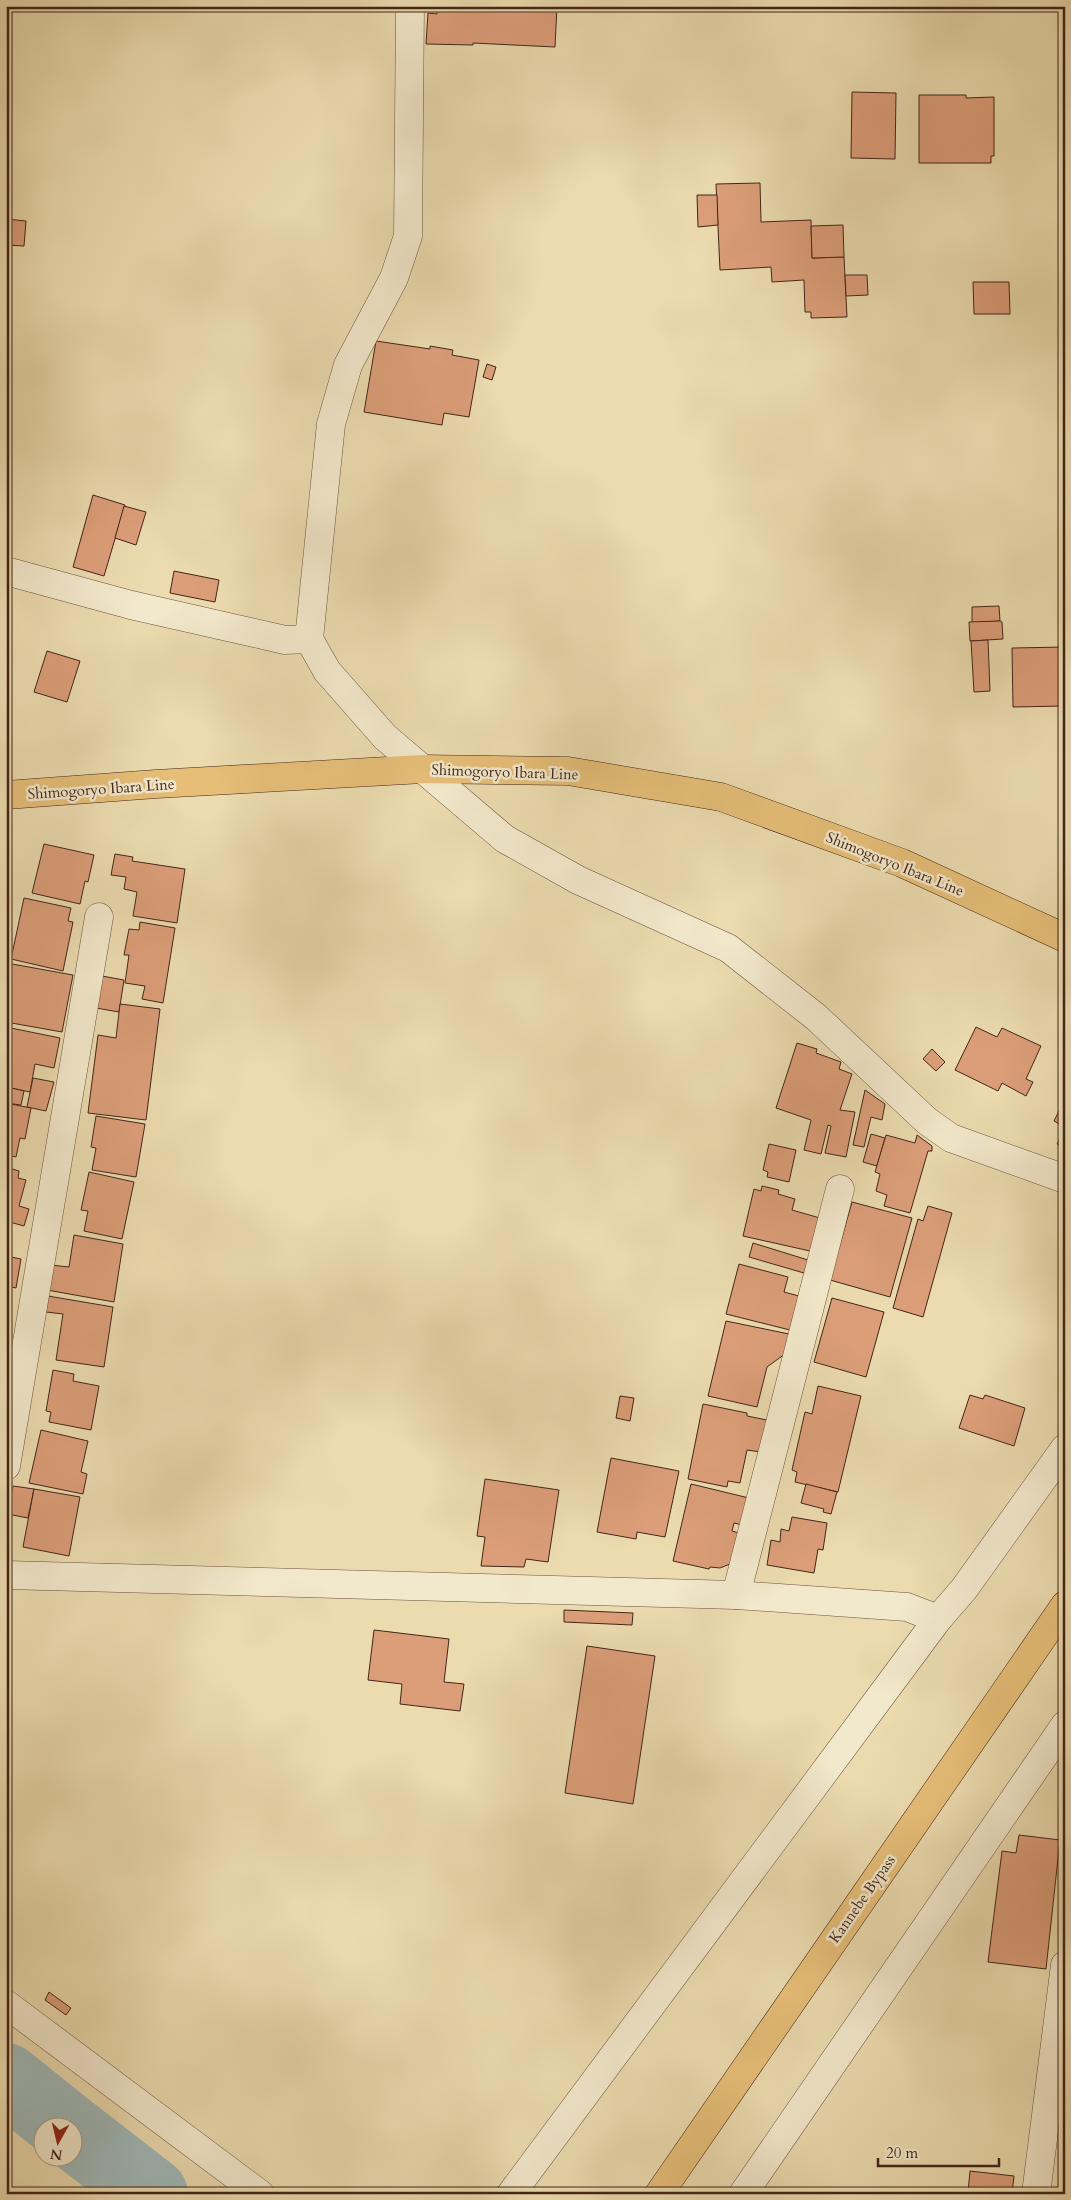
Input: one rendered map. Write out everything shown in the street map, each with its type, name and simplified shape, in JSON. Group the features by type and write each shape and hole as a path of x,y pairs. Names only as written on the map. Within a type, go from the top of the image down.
{"main road":[{"name":"Shimogoryo Ibara Line","path":"6,795 156,784 423,770 568,771 721,797 902,863 1065,938"},
{"name":"Kannebe Bypass","path":"659,2194 1065,1605"}],"street":[{"path":"410,6 408,236 394,278 348,365 331,424 309,639 327,671 385,737 505,839 578,880 728,948 816,1017 926,1121 950,1138 1065,1179"},
{"path":"6,571 131,605 227,627 285,640 309,639"},
{"path":"6,1466 99,916"},
{"path":"736,1595 840,1189"},
{"path":"511,2194 938,1619 964,1589 1065,1448"},
{"path":"6,1575 736,1595 907,1607 938,1619"},
{"path":"742,2194 1065,1725"},
{"path":"1036,2194 1062,2007 1065,1965"},
{"path":"6,2004 260,2194"}],"building":[{"path":"437,6 557,6 555,47 473,43 473,45 426,44 428,13 437,14"},
{"path":"852,92 896,93 895,159 851,158"},
{"path":"919,95 966,95 966,98 994,97 994,156 991,156 991,163 919,163"},
{"path":"760,183 761,222 811,220 812,258 844,257 847,317 811,318 811,312 805,312 804,280 772,282 771,267 720,270 716,184"},
{"path":"697,195 717,195 718,225 698,227"},
{"path":"6,219 26,221 24,246 6,245"},
{"path":"843,225 844,257 812,258 811,226"},
{"path":"845,275 867,275 868,295 846,296"},
{"path":"973,282 1009,282 1010,314 974,314"},
{"path":"376,341 430,349 430,346 453,350 452,355 479,360 469,417 444,413 442,425 364,412"},
{"path":"487,364 496,367 492,380 483,377"},
{"path":"93,495 125,505 104,576 73,567"},
{"path":"124,506 146,512 136,545 115,538"},
{"path":"174,571 219,580 215,602 170,593"},
{"path":"999,606 1000,621 972,623 972,607"},
{"path":"969,622 1002,622 1003,639 970,641"},
{"path":"988,640 990,691 974,692 971,641"},
{"path":"1065,647 1065,706 1013,707 1012,648"},
{"path":"47,651 80,661 67,702 34,692"},
{"path":"44,844 94,855 88,882 85,881 80,904 32,893"},
{"path":"115,854 133,857 132,861 185,869 177,923 133,916 137,892 124,889 126,877 111,875"},
{"path":"24,898 71,908 68,921 73,922 63,971 11,959"},
{"path":"140,922 175,928 163,1003 142,999 145,986 125,983 129,955 124,955 129,929 139,930"},
{"path":"12,964 73,975 62,1032 6,1022 6,980 8,973 10,974"},
{"path":"102,976 124,980 119,1012 96,1008"},
{"path":"120,1004 160,1009 146,1120 88,1113 98,1035 116,1038"},
{"path":"6,1027 60,1038 54,1068 35,1064 30,1092 6,1087"},
{"path":"976,1027 997,1037 1002,1028 1041,1046 1026,1079 1033,1082 1026,1096 1002,1083 998,1091 955,1070"},
{"path":"797,1043 817,1049 816,1053 841,1062 839,1069 852,1074 840,1110 855,1112 846,1157 825,1153 831,1126 828,1125 821,1154 804,1150 811,1120 776,1108"},
{"path":"932,1049 945,1062 936,1071 923,1059"},
{"path":"33,1078 54,1082 46,1111 27,1107"},
{"path":"7,1087 24,1091 21,1105 6,1103"},
{"path":"865,1090 885,1104 882,1120 871,1117 864,1147 853,1145"},
{"path":"6,1103 31,1108 25,1139 20,1138 16,1157 6,1155"},
{"path":"1060,1109 1065,1111 1065,1127 1054,1121"},
{"path":"96,1116 145,1124 136,1177 92,1170 96,1148 91,1147"},
{"path":"1063,1133 1065,1134 1065,1149 1057,1144"},
{"path":"871,1134 885,1138 877,1166 863,1162"},
{"path":"886,1135 915,1143 917,1135 932,1146 932,1151 928,1151 910,1213 884,1206 887,1195 876,1191 880,1174 875,1172"},
{"path":"769,1144 796,1150 789,1182 767,1177 768,1172 763,1170"},
{"path":"6,1167 19,1171 18,1178 26,1180 19,1206 29,1209 24,1226 6,1221"},
{"path":"89,1172 134,1182 122,1239 84,1231 88,1211 81,1210"},
{"path":"762,1186 779,1190 778,1194 795,1199 792,1210 820,1218 810,1251 743,1236 754,1189 761,1191"},
{"path":"852,1202 912,1218 890,1297 830,1280"},
{"path":"928,1206 952,1213 923,1317 893,1308 918,1219 923,1221"},
{"path":"6,1225 11,1226 6,1250"},
{"path":"74,1235 123,1244 114,1302 47,1290 51,1265 69,1267"},
{"path":"753,1243 808,1260 804,1273 749,1257"},
{"path":"6,1256 21,1259 16,1288 6,1286"},
{"path":"739,1264 788,1277 784,1292 799,1296 790,1330 726,1314"},
{"path":"48,1296 113,1307 104,1367 56,1360 63,1314 46,1312"},
{"path":"832,1298 884,1312 866,1377 814,1362"},
{"path":"726,1321 789,1334 785,1354 767,1367 757,1407 708,1396"},
{"path":"53,1370 74,1374 73,1381 99,1386 91,1430 49,1422 51,1412 46,1411"},
{"path":"818,1386 861,1396 838,1492 795,1482 797,1472 792,1470 805,1412 812,1414"},
{"path":"970,1395 983,1399 985,1395 1025,1408 1014,1446 959,1428"},
{"path":"620,1396 634,1398 630,1421 616,1418"},
{"path":"703,1404 747,1413 747,1416 767,1420 761,1452 747,1450 740,1483 728,1481 727,1487 688,1479"},
{"path":"41,1430 88,1441 81,1472 87,1474 83,1494 29,1483"},
{"path":"611,1458 679,1471 665,1537 637,1532 636,1539 597,1532"},
{"path":"485,1479 559,1490 548,1562 526,1559 524,1567 481,1566 485,1537 477,1536"},
{"path":"691,1484 749,1498 742,1525 734,1523 732,1531 739,1533 730,1564 720,1568 710,1567 709,1569 673,1561"},
{"path":"806,1484 837,1492 831,1514 823,1512 824,1509 801,1503"},
{"path":"13,1486 34,1489 28,1518 7,1514"},
{"path":"34,1489 80,1497 69,1556 23,1547"},
{"path":"792,1517 827,1523 823,1550 818,1549 814,1573 767,1565 771,1540 780,1542 781,1529 789,1531"},
{"path":"564,1610 633,1613 632,1625 564,1622"},
{"path":"374,1630 449,1639 444,1682 464,1684 460,1711 400,1704 402,1684 368,1680"},
{"path":"587,1646 655,1656 633,1804 565,1793"},
{"path":"1019,1835 1060,1840 1046,1969 988,1962 1002,1851 1016,1853"},
{"path":"49,1992 71,2008 66,2015 45,2000"},
{"path":"1061,2164 1065,2164 1065,2194 1059,2194"},
{"path":"970,2171 1014,2176 1012,2194 968,2192"}],"waterway":[{"path":"6,2079 55,2118"},
{"path":"82,2140 152,2194"}]}
